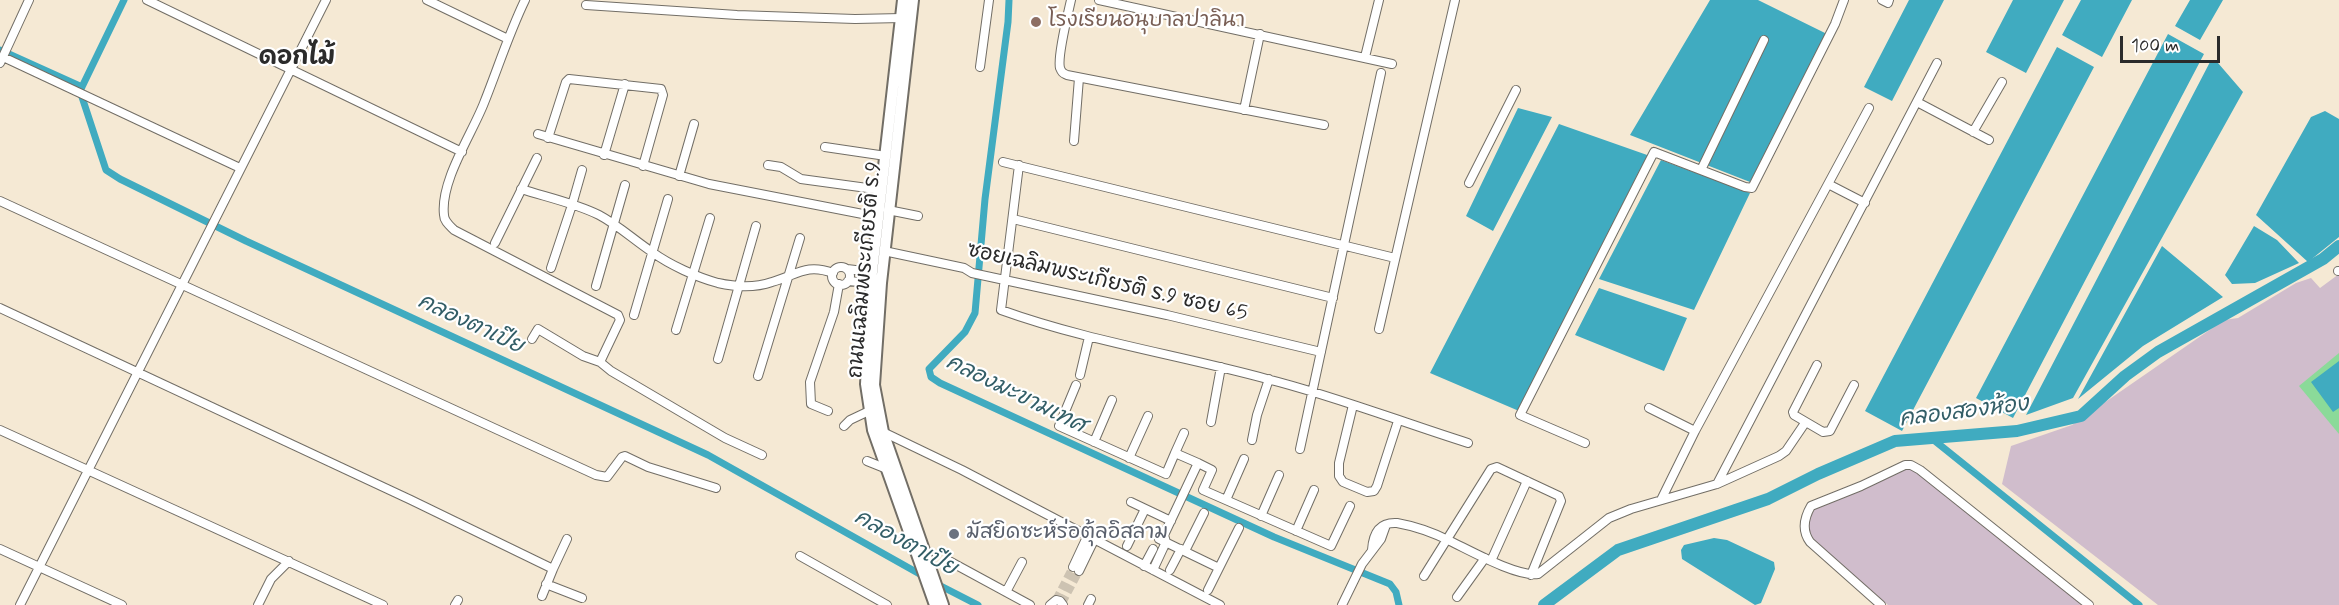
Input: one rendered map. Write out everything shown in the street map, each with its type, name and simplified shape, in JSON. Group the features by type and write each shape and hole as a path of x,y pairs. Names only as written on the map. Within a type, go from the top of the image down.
{"main road":[{"name":"ถนนเฉลิมพระเกียรติ ร.9","path":"903,0 878,217 874,370 883,432 935,605"},
{"name":"ถนนเฉลิมพระเกียรติ ร.9","path":"913,0 884,251 876,278 865,364 869,411 887,469 943,605"}],"street":[{"path":"29,0 2,58 240,168"},
{"path":"147,0 462,152"},
{"path":"20,605 326,0"},
{"path":"427,0 508,39"},
{"path":"525,0 483,105 450,178 445,195 444,216 454,230 618,315 620,320 600,362"},
{"path":"980,68 989,0"},
{"path":"1071,0 1060,67 1067,75 1324,125"},
{"path":"1099,0 1392,64"},
{"path":"1365,57 1379,0"},
{"path":"1379,329 1455,0"},
{"path":"1585,443 1520,415 1654,152 1752,188 1835,24 1844,0"},
{"path":"1882,0 1888,3 1889,0"},
{"path":"586,5 737,15 855,19 902,18"},
{"path":"1244,110 1260,34"},
{"path":"1701,170 1764,40"},
{"path":"1717,484 1937,63"},
{"path":"1300,449 1381,73"},
{"path":"1074,141 1079,78"},
{"path":"548,138 566,82 569,79 661,89 664,93 643,166"},
{"path":"1973,132 2002,82"},
{"path":"604,155 625,84"},
{"path":"1469,183 1516,90"},
{"path":"1917,102 1989,140"},
{"path":"1661,500 1695,431 1830,185 1869,108"},
{"path":"679,176 694,124"},
{"path":"537,134 679,176 878,217"},
{"path":"825,147 886,156"},
{"path":"495,243 537,158"},
{"path":"1003,162 1395,258"},
{"path":"768,165 781,167 801,179 882,190"},
{"path":"1018,165 1001,310 1089,337 1269,379 1467,443"},
{"path":"551,268 582,170"},
{"path":"596,286 625,185"},
{"path":"1830,185 1865,203"},
{"path":"521,189 600,216 652,253 693,274 717,283 756,286 805,269 820,268 833,273"},
{"path":"633,315 668,199"},
{"path":"0,201 596,475 606,477 625,456 648,467 716,488"},
{"path":"888,210 918,216"},
{"path":"676,330 710,218"},
{"path":"1013,219 1333,297"},
{"path":"718,359 756,226"},
{"path":"758,376 800,238"},
{"name":"ซอยเฉลิมพระเกียรติ ร.9 ซอย 65","path":"884,251 1321,352"},
{"path":"839,284 834,280 833,273 837,268 847,268 876,278"},
{"path":"847,268 850,275 848,281"},
{"path":"839,284 876,278"},
{"path":"828,411 811,404 810,382 834,312 839,284"},
{"path":"0,308 553,569"},
{"path":"532,339 538,329 584,356 600,362 611,371 725,438 762,454"},
{"path":"1080,375 1089,337"},
{"path":"1817,365 1793,412 1796,418 1805,423 1823,432 1830,431 1854,385"},
{"path":"1211,422 1221,367"},
{"path":"1252,440 1257,415 1269,379"},
{"path":"1076,385 1059,426 1129,458 1166,474 1184,433"},
{"path":"1094,442 1112,400"},
{"path":"1353,405 1338,463 1339,476 1343,482 1367,492 1374,491 1377,486 1398,421"},
{"path":"1649,408 1695,431"},
{"path":"844,426 850,420 869,411"},
{"path":"1129,458 1149,416"},
{"path":"1342,605 1362,564 1381,538 1386,525 1392,522 1448,540 1488,560 1531,575 1538,574 1609,518 1717,484 1779,456 1786,451 1805,423"},
{"path":"0,430 383,605"},
{"path":"883,432 962,470 1220,605"},
{"path":"1175,453 1212,470 1203,490 1331,546 1350,506"},
{"path":"1226,500 1244,459"},
{"path":"867,461 887,469"},
{"path":"1153,570 1163,539 1198,463"},
{"path":"1881,605 1810,542 1805,535 1804,525 1810,506 1905,465 1911,465 1920,470 2089,605"},
{"path":"1424,576 1491,469 1497,467 1559,496 1561,501 1531,575"},
{"path":"1261,516 1279,475"},
{"path":"1457,597 1488,560 1527,481"},
{"path":"1296,531 1314,490"},
{"path":"1131,502 1171,521"},
{"path":"1126,546 1145,509"},
{"path":"1170,570 1204,513"},
{"path":"1208,590 1239,528"},
{"path":"542,596 567,539"},
{"path":"1076,569 1091,539"},
{"path":"1163,539 1219,568"},
{"path":"0,549 122,605"},
{"path":"1144,566 1153,549"},
{"path":"800,556 887,605"},
{"path":"258,605 271,579 289,561"},
{"path":"949,561 1030,605"},
{"path":"1006,592 1022,562"},
{"path":"546,584 582,598"},
{"path":"1050,605 1056,600 1063,605"}],"shaded area":[{"path":"2339,274 2339,605 2158,605 2002,484 2011,446 2072,425 2224,320 2238,318 2296,283 2311,278 2320,288"},
{"path":"1908,468 1915,470 2083,605 1888,605 1809,536 1808,523 1812,509"}],"green space":[{"path":"2339,353 2339,434 2299,386"}],"water":[{"path":"1710,0 1758,0 1827,34 1750,182 1630,135"},
{"path":"1909,0 1944,0 1892,101 1864,87"},
{"path":"2013,0 2064,0 2026,73 1986,52"},
{"path":"2081,0 2132,0 2102,57 2062,35"},
{"path":"2190,0 2223,0 2200,40 2175,26"},
{"path":"2168,34 2204,54 2013,418 1976,398"},
{"path":"2057,47 2094,67 1902,431 1865,411"},
{"path":"2210,62 2218,63 2243,92 2073,398 2026,415"},
{"path":"1518,108 1552,117 1493,231 1466,216"},
{"path":"2325,111 2339,119 2339,237 2308,262 2256,215 2311,117"},
{"path":"1559,124 1650,156 1519,411 1430,373"},
{"path":"1661,160 1750,193 1694,310 1599,279"},
{"path":"2254,226 2277,240 2299,263 2255,283 2232,284 2225,275"},
{"path":"2162,246 2223,297 2143,346 2078,399"},
{"path":"1599,288 1687,318 1664,371 1575,335"},
{"path":"2339,361 2339,408 2333,412 2311,382"},
{"path":"1714,538 1727,540 1774,562 1775,569 1761,603 1755,605 1682,559 1681,550 1684,545"}],"waterway":[{"name":"คลองตาเปีย","path":"124,0 80,91 106,170 246,241 708,455 925,577"},
{"name":"คลองมะขามเทศ","path":"1009,0 985,199 975,313 965,332 929,369 931,377 1274,537 1390,584 1396,592 1399,605"},
{"path":"0,50 82,87"},
{"name":"คลองสองห้อง","path":"1544,605 1618,550 1768,499 1818,474 1895,441 2017,431 2081,416 2125,376 2158,352 2323,259 2339,246"},
{"path":"1930,437 2139,605"},
{"name":"คลองตาเปีย","path":"935,583 978,605"}],"tunnel":[{"path":"1056,600 1073,567"},
{"path":"1062,603 1079,571"}],"place":[{"name":"โรงเรียนอนุบาลปาลินา","path":"1036,22"},
{"name":"มัสยิดซะห์ร่อตุ้ลอิสลาม","path":"954,534"}],"district":[{"name":"ดอกไม้","path":"297,59"}]}
